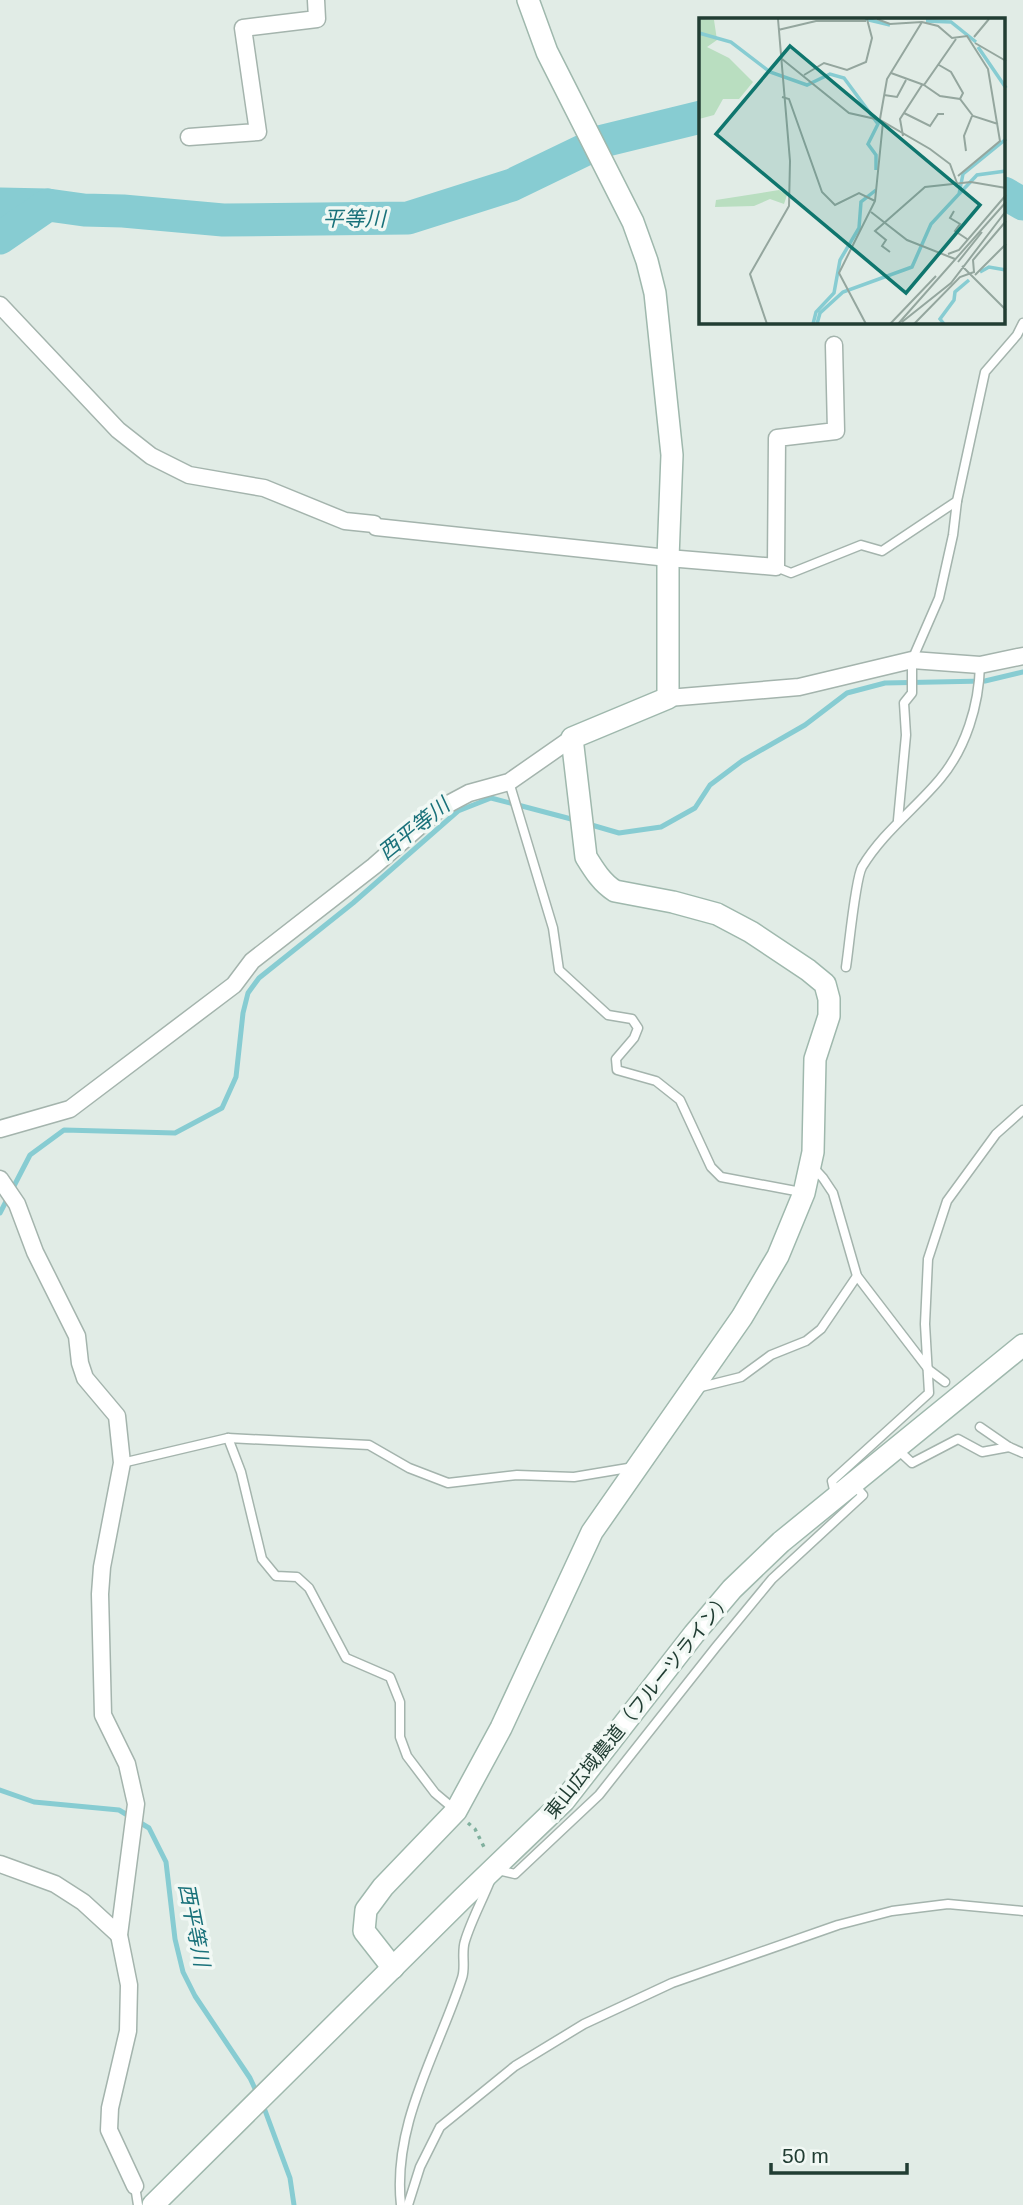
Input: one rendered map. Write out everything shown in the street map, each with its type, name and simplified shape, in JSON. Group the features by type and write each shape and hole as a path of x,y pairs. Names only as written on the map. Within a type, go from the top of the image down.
{"street":[{"path":"189,137 258,132 243,28 317,19 316,0"},
{"path":"528,0 547,52 633,222 655,293 672,455 668,558 668,698"},
{"path":"0,305 118,430 150,456 189,475 264,488 345,522 668,558 776,566 777,438 836,431 834,345"},
{"path":"0,1129 70,1109 234,985 252,961 374,866 439,809 469,793 510,785 572,738 668,698 799,687 912,661 980,666 1023,656"},
{"path":"393,1968 364,1931 366,1910 383,1887 456,1811 500,1728 592,1532 694,1389 742,1317 778,1256 804,1193 810,1164 815,1119 816,1059 829,1016 829,999 825,984 751,932 717,914 673,902 628,895 608,886 586,857 572,738"},
{"path":"1,1180 17,1204 35,1252 77,1336 80,1363 85,1378 117,1416 122,1463 102,1567 100,1594 103,1715 127,1763 135,1806 119,1935 129,1985 128,2031 110,2108 109,2130 135,2186"},
{"name":"東山広域農道（フルーツライン）","path":"153,2205 564,1801 732,1589 781,1542 1023,1345"},
{"path":"0,1864 55,1884 83,1902 119,1935"}],"lane":[{"path":"898,820 905,734 904,703 912,693 912,661 939,598 985,372 1017,335 1023,323"},
{"path":"776,566 791,573 861,545 881,551 957,501"},
{"path":"846,967 861,869 898,820 940,779 962,744 978,693 980,666"},
{"path":"510,785 553,928 559,970 608,1015 632,1019 638,1028 634,1038 616,1059 617,1070 656,1081 680,1100 711,1167 721,1177 804,1193"},
{"path":"835,1497 832,1481 929,1393 925,1324 928,1259 947,1201 996,1134 1023,1110"},
{"path":"810,1164 833,1193 857,1276 929,1370 945,1382"},
{"path":"694,1389 741,1377 771,1355 806,1341 821,1329 857,1276"},
{"path":"980,1427 1009,1447 1023,1453"},
{"path":"122,1463 229,1438 369,1445 409,1468 449,1483 517,1475 574,1477 637,1466"},
{"path":"229,1438 241,1472 262,1559 276,1576 298,1577 309,1588 346,1658 390,1677 400,1702 400,1737 407,1756 435,1793 456,1811"},
{"path":"896,1448 912,1463 958,1439 982,1452 1009,1447"},
{"path":"401,2205 399,2187 402,2146 414,2103 464,1975 464,1943 495,1869 515,1874 599,1795 772,1579 863,1495 852,1483"},
{"path":"408,2205 419,2166 440,2127 516,2066 584,2024 672,1983 849,1922 892,1911 948,1904 1023,1911"},
{"path":"135,2186 138,2205"}],"path":[{"path":"456,1811 475,1829 495,1869"}],"waterway":[{"name":"平等川","path":"0,238 48,205 223,220 408,218 512,185 603,141 699,117"},
{"name":"平等川","path":"1006,194 1023,204"},
{"path":"0,204 48,205"},
{"name":"西平等川","path":"588,824 619,833 661,827 695,808 710,785 742,761 805,725 847,693 885,683 985,681 1023,672"},
{"name":"西平等川","path":"0,1213 30,1155 64,1130 175,1133 222,1108 236,1077 243,1013 248,993 259,978 353,903 458,811 491,798 575,820"},
{"name":"西平等川","path":"0,1790 34,1802 119,1810 149,1828 166,1862 175,1939 183,1972 195,1996 250,2078 257,2093"},
{"name":"西平等川","path":"263,2105 290,2178 294,2205"}]}
